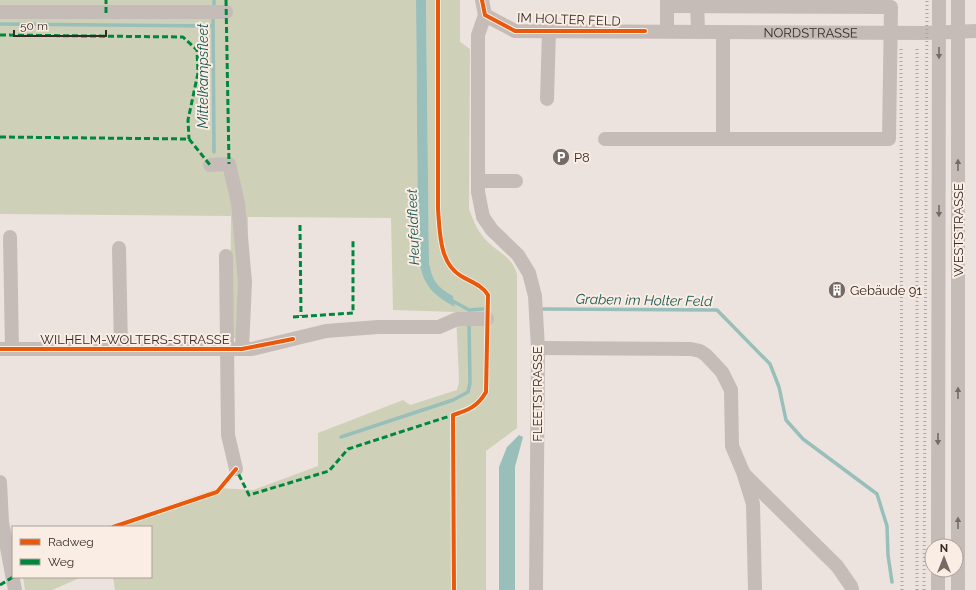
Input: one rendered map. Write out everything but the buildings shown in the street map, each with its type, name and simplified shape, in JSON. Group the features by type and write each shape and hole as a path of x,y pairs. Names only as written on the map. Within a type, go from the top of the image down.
{"street":[{"path":"482,0 486,14 478,35 478,180 516,181"},
{"name":"WESTSTRASSE","path":"938,538 939,0"},
{"name":"WESTSTRASSE","path":"958,0 958,590"},
{"path":"605,139 889,138 891,7 667,3 667,31"},
{"path":"697,3 698,31"},
{"path":"0,12 217,12"},
{"name":"IM HOLTER FELD","path":"486,14 515,30 645,31"},
{"path":"547,99 549,31"},
{"name":"NORDSTRASSE","path":"645,31 939,33 976,31"},
{"path":"723,32 723,139"},
{"path":"939,126 958,126"},
{"path":"210,164 229,164 238,204 245,282 242,349"},
{"name":"FLEETSTRASSE","path":"478,180 480,204 483,217 492,230 518,255 529,273 535,296 538,348 536,590"},
{"name":"WILHELM-WOLTERS-STRASSE","path":"10,237 6,348 242,349 326,331 378,327 439,327 457,319 486,319"},
{"name":"WILHELM-WOLTERS-STRASSE","path":"119,248 121,348"},
{"name":"WILHELM-WOLTERS-STRASSE","path":"226,256 228,435 236,469"},
{"path":"939,333 958,334"},
{"path":"538,348 682,348 700,351 722,372 731,390 732,446 743,472 753,504 755,590"},
{"path":"743,472 837,566 851,586 852,590"},
{"path":"0,482 2,522 12,571"},
{"path":"938,489 958,489"},
{"path":"14,578 16,590"},
{"path":"938,578 938,590"}],"green space":[{"path":"0,0 416,0 419,262 424,278 432,291 455,306 453,296 436,282 429,262 426,0 460,0 460,42 470,49 469,209 479,231 489,243 509,260 515,268 517,274 517,428 486,451 486,590 115,590 113,578 152,578 152,526 109,526 218,488 253,490 318,466 318,433 403,400 410,405 457,390 459,382 456,312 393,310 391,218 248,217 247,338 230,338 231,216 0,214"},
{"path":"23,578 80,578 52,590 25,590"}],"water":[{"path":"416,0 426,0 429,262 436,282 453,296 455,307 432,291 424,278 419,262"},
{"path":"519,435 523,437 515,467 515,590 499,590 499,467 507,447"}],"waterway":[{"name":"Mittelkampsfleet","path":"214,0 214,9"},
{"name":"Mittelkampsfleet","path":"213,15 214,152"},
{"path":"0,24 213,26"},
{"name":"Heufeldfleet","path":"451,300 469,310 483,309"},
{"name":"Graben im Holter Feld","path":"542,309 717,310 770,364 779,387 786,420 803,439 877,494 887,526 888,555 892,582"},
{"name":"Heufeldfleet","path":"341,437 453,400 468,392 470,383 469,323"}],"railway":[{"path":"924,590 927,0"},
{"path":"901,49 902,590"},
{"path":"917,49 917,590"}],"marked path":[{"path":"106,0 106,13"},
{"path":"226,0 229,164"},
{"path":"0,35 183,37 197,50 198,73 188,120 189,139"},
{"path":"0,137 189,139 210,165"},
{"path":"300,225 301,316"},
{"path":"293,317 353,313 353,240"},
{"path":"234,471 236,469 249,495 329,471 348,449 453,415"},
{"path":"0,585 12,578"}],"cycle path":[{"path":"438,0 438,209 440,237 448,263 461,276 479,286 488,295 486,392 480,401 472,407 453,415 454,590"},
{"path":"482,0 485,15 515,31 645,31"},
{"path":"0,349 242,349 293,339"},
{"path":"116,526 217,492 236,469"}],"place":[{"name":"P8","path":"561,157"},
{"name":"Gebäude 91","path":"837,290"}]}
